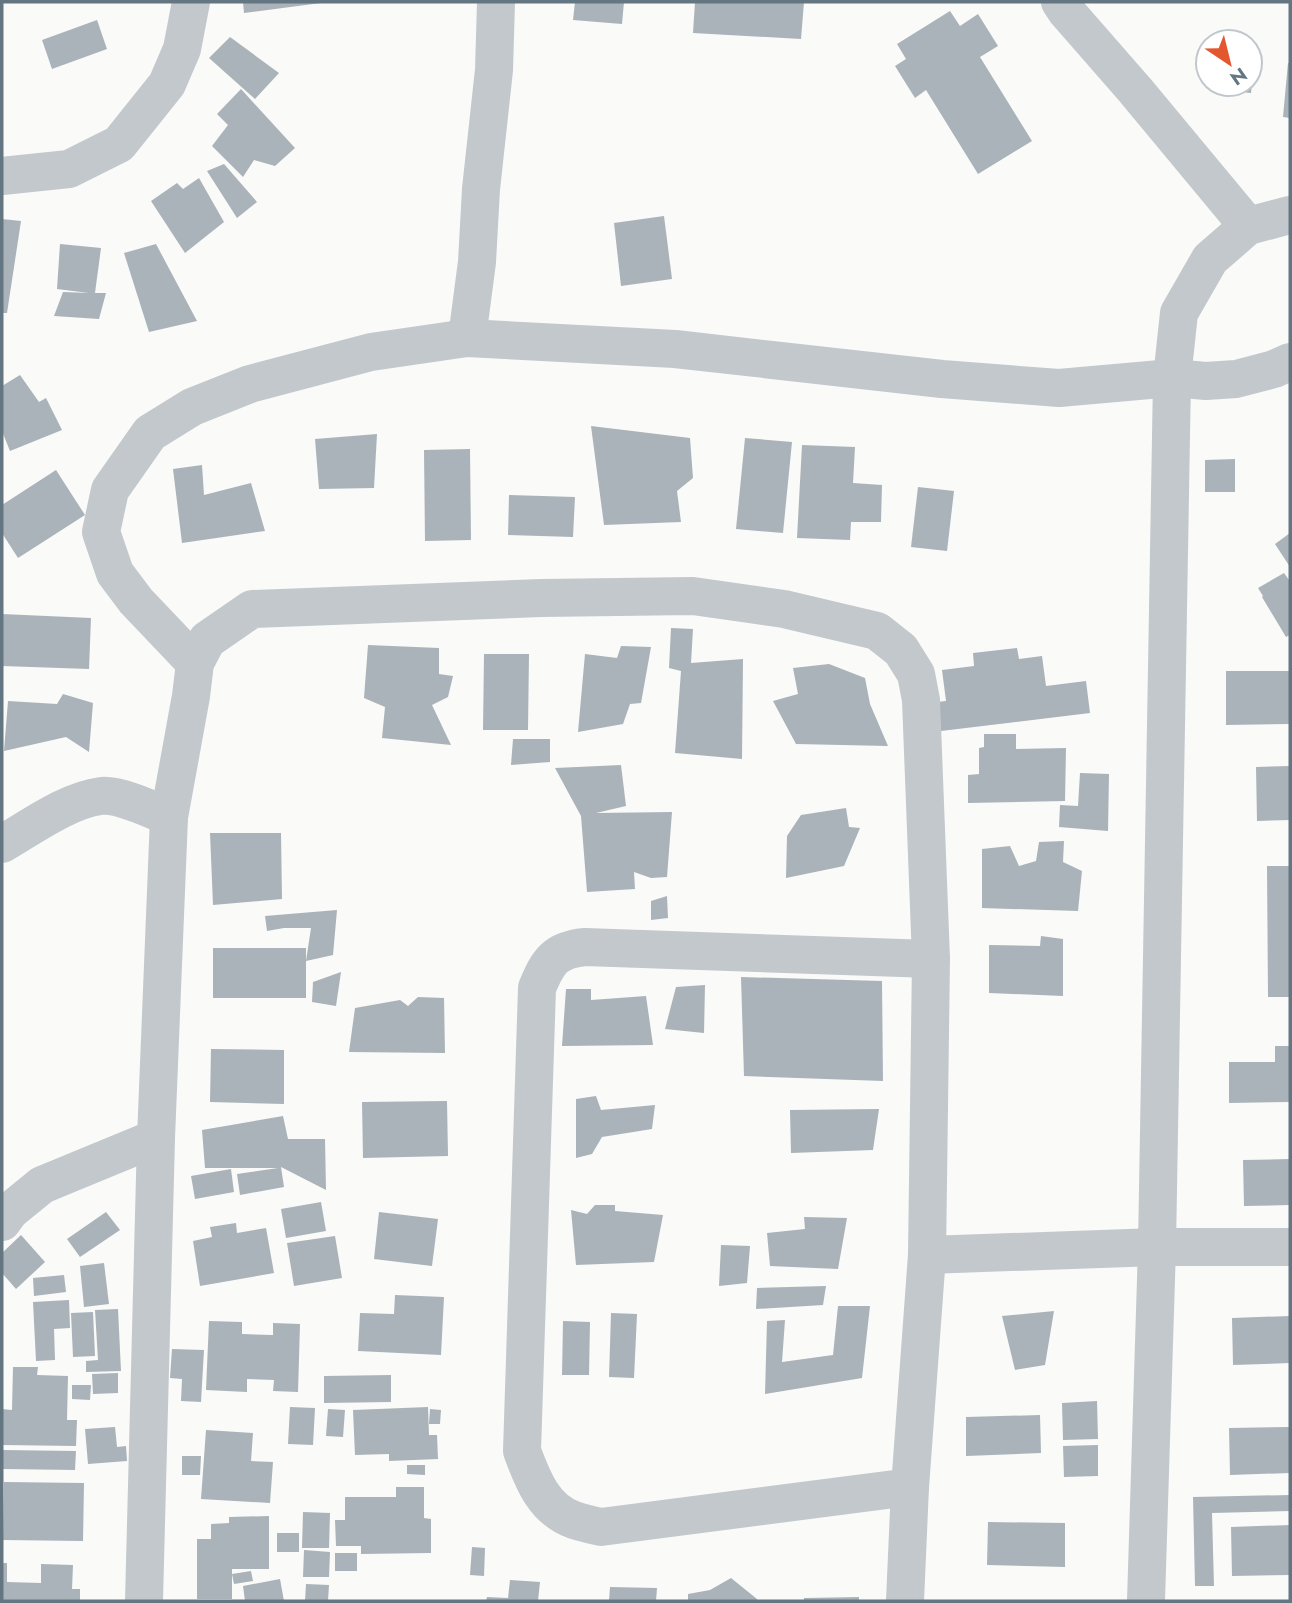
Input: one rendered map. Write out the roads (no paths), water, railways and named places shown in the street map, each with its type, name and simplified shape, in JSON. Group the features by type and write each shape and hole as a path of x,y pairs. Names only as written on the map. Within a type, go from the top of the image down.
{"street":[{"path":"2,176 69,169 119,144 167,84 182,49 191,2"},
{"path":"467,338 477,262 481,189 494,70 496,2"},
{"path":"1060,2 1248,226"},
{"path":"1146,1601 1157,1247 1172,378 1179,313 1210,259 1248,226 1290,215"},
{"path":"195,663 136,601 115,573 101,532 110,489 150,433 192,407 250,384 371,352 467,338 675,349 942,379 1059,387 1172,378 1206,381 1236,379 1290,362"},
{"path":"144,1601 156,1138 170,817 195,663 207,640 252,608 694,596 784,609 877,631 901,650 916,674 921,700 931,959 928,1255 910,1488 905,1601"},
{"path":"2,844 68,806 103,796 134,803 170,817"},
{"path":"910,1488 601,1527 572,1520 551,1505 534,1485 522,1451 537,988 545,967 559,954 573,948 585,947 931,959"},
{"path":"2,1222 9,1211 42,1185 156,1138"},
{"path":"928,1255 1157,1247 1290,1247"}]}
